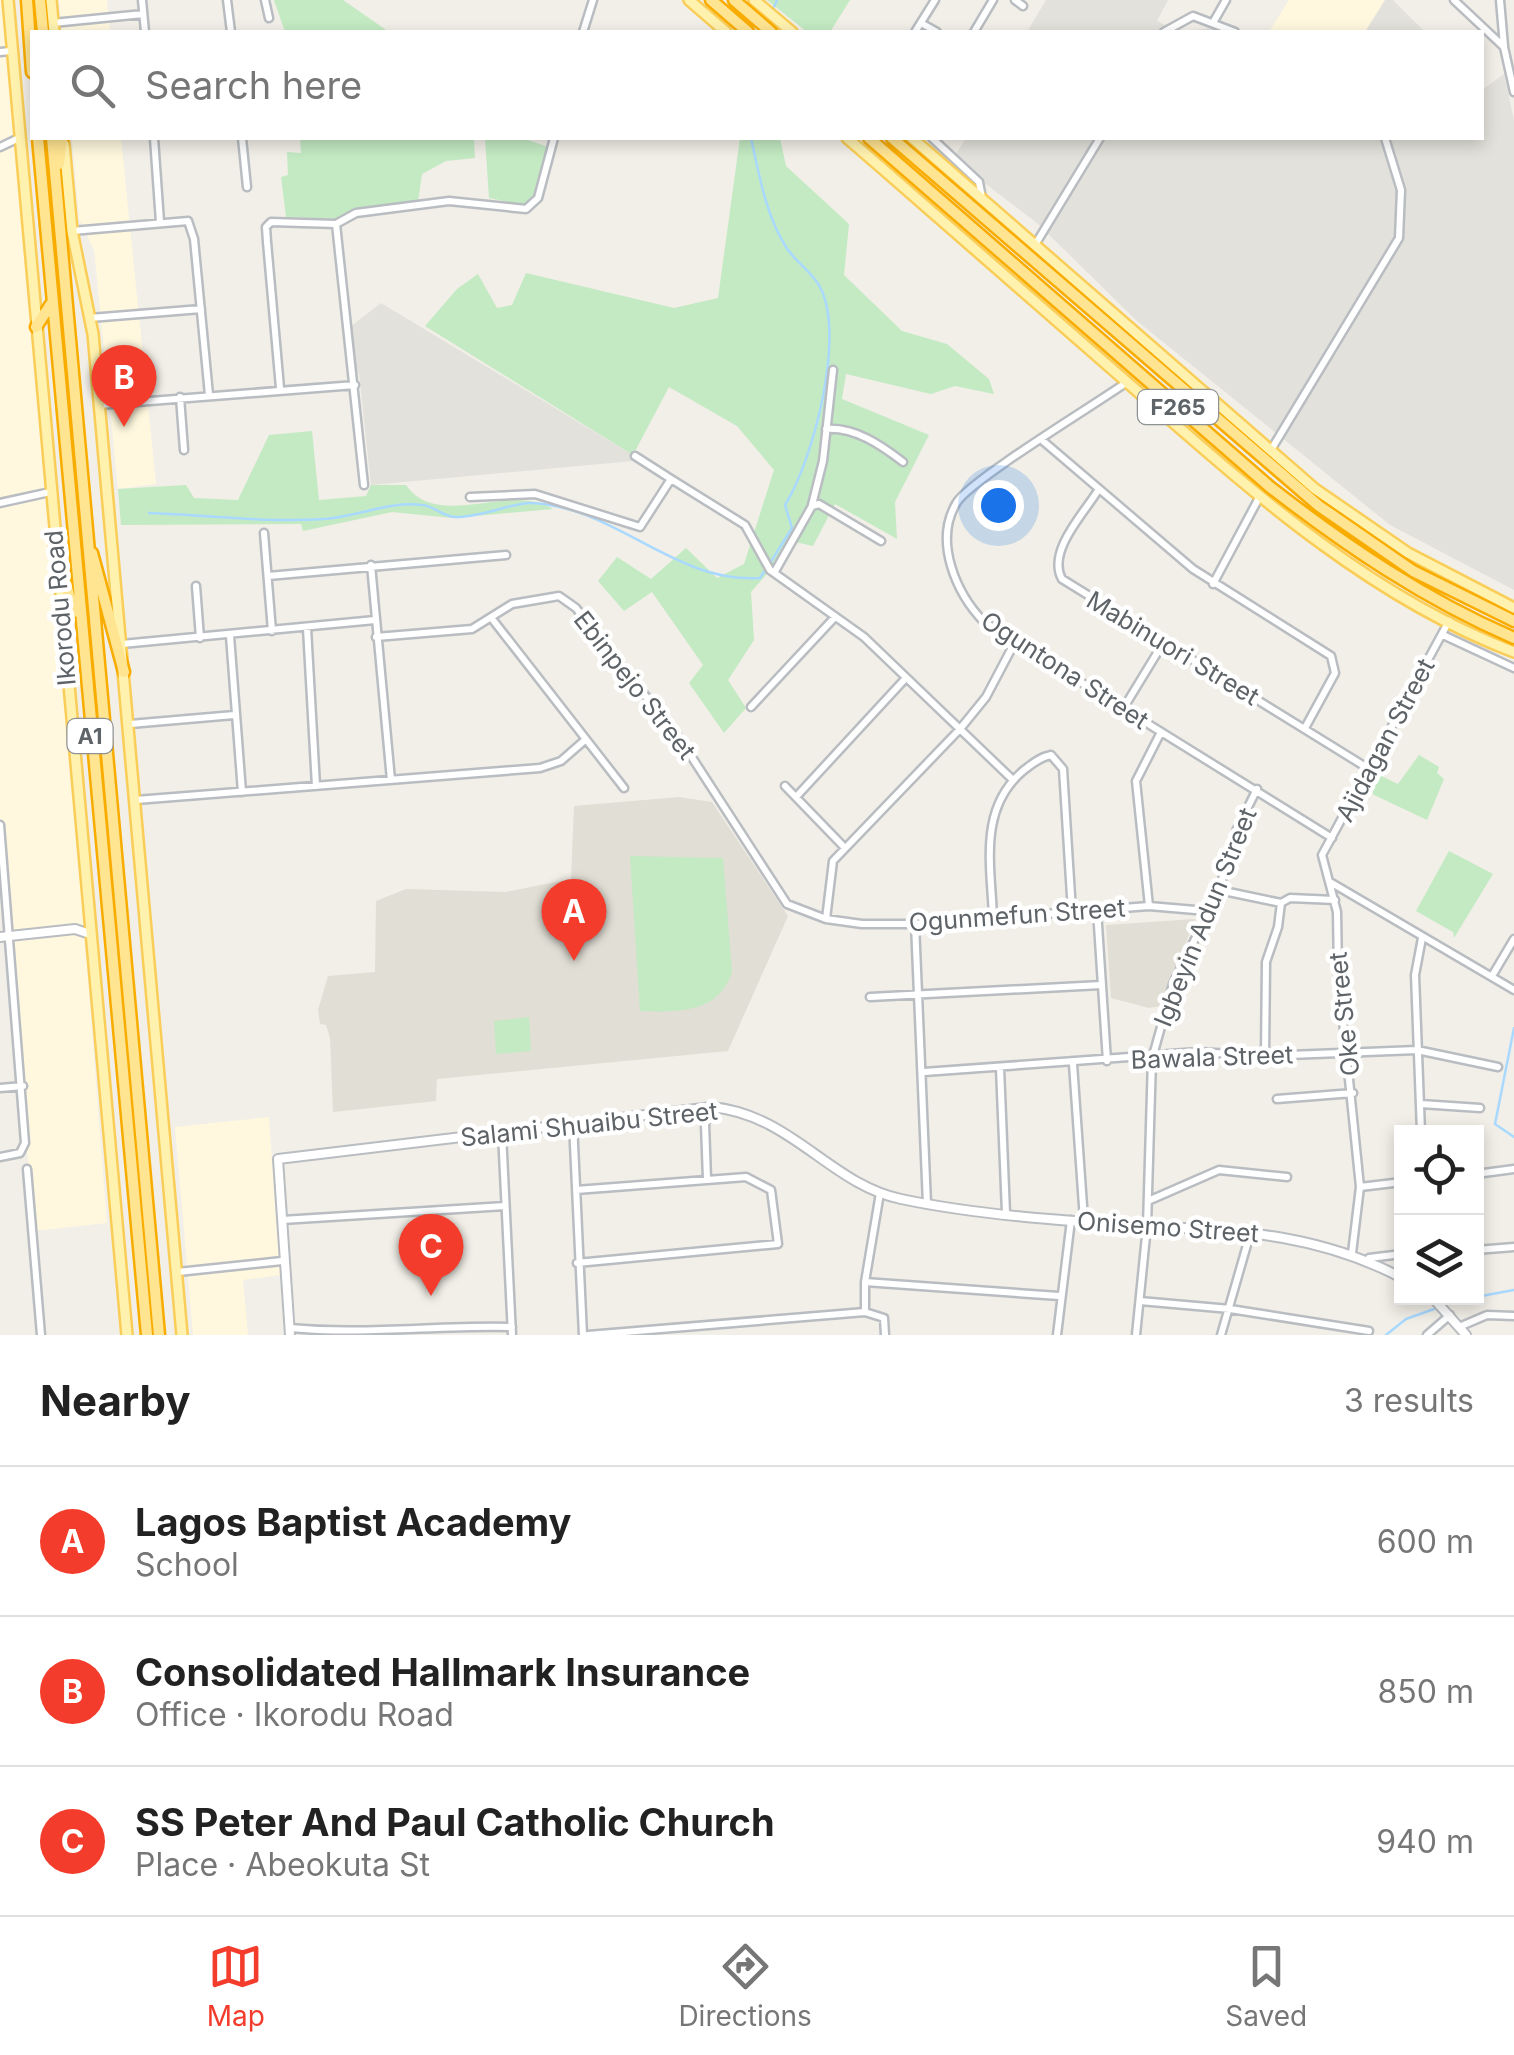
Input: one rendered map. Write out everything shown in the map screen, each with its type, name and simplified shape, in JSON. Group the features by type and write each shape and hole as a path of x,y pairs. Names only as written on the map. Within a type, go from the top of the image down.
{"highway":[{"path":"26,0 30,48"},
{"path":"40,0 43,30"},
{"path":"711,0 746,30"},
{"path":"734,0 770,30"},
{"name":"Ikorodu Road","path":"38,140 147,1335"},
{"name":"Ikorodu Road","path":"52,140 159,1335"},
{"path":"56,185 63,140"},
{"name":"F265","path":"871,140 1270,486 1338,540 1386,572 1514,638"},
{"name":"F265","path":"894,140 1318,506 1413,571 1514,621"},
{"path":"36,327 52,303"},
{"path":"84,524 124,672"},
{"path":"54,546 80,632"}],"main road":[{"name":"Ikorodu Road","path":"8,0 5,52 20,138 128,1335"},
{"path":"51,0 54,28"},
{"path":"689,0 724,30"},
{"path":"754,0 790,30"},
{"path":"63,140 72,231 90,318 100,405 182,1335"},
{"path":"849,140 1260,496 1320,542 1448,621 1514,652"},
{"path":"914,140 1364,526 1514,608"}],"street":[{"path":"142,0 145,30"},
{"path":"227,0 230,30"},
{"path":"265,0 270,18"},
{"path":"583,30 593,0"},
{"path":"916,30 935,0"},
{"path":"975,30 994,0"},
{"path":"1015,0 1023,6"},
{"path":"1214,21 1226,0"},
{"path":"1454,0 1504,47"},
{"path":"1500,0 1504,47 1514,92"},
{"path":"54,28 143,14"},
{"path":"1168,30 1193,16 1231,30"},
{"path":"921,23 933,30"},
{"path":"0,147 20,138"},
{"path":"154,140 160,222"},
{"path":"242,140 247,187"},
{"path":"280,388 266,227 271,222 336,224 356,214 448,201 534,206 553,140"},
{"path":"934,140 979,182 982,198"},
{"path":"1036,245 1099,140"},
{"path":"1271,450 1399,238 1402,190 1386,140"},
{"path":"72,231 188,221 209,394"},
{"path":"336,224 364,484"},
{"path":"90,318 200,309"},
{"path":"772,572 812,506 833,370"},
{"name":"Oguntona Street","path":"1127,382 961,496 948,528 951,565 964,597 984,622 1257,789 1330,842"},
{"path":"100,405 355,385"},
{"path":"180,397 184,450"},
{"path":"826,429 857,434 882,446 902,462"},
{"path":"1043,441 1097,492 1213,584 1334,660 1334,673 1304,728"},
{"path":"636,456 745,524 756,539 759,558 772,572 864,638 1013,780"},
{"path":"470,497 534,494 640,527 671,479"},
{"path":"0,503 50,492"},
{"name":"Mabinuori Street","path":"1097,492 1060,552 1058,572 1075,589 1165,640 1369,769"},
{"path":"1213,584 1260,496"},
{"path":"812,506 819,504 881,541"},
{"path":"264,533 272,631"},
{"path":"268,576 506,555"},
{"path":"371,565 391,780"},
{"path":"196,586 200,638"},
{"name":"Ebinpejo Street","path":"376,636 472,628 492,620 512,604 558,596 576,608 682,742 787,904 826,920"},
{"path":"751,708 835,617"},
{"path":"122,644 375,620"},
{"path":"492,620 624,788"},
{"name":"Ajidagan Street","path":"1330,842 1448,621"},
{"path":"307,628 316,786"},
{"path":"1442,635 1514,668"},
{"path":"230,636 242,792"},
{"path":"1123,709 1165,640"},
{"path":"826,920 831,869 844,847 911,784 960,729 986,697 1015,642"},
{"path":"796,797 904,679"},
{"path":"130,724 234,716"},
{"path":"1149,906 1136,781 1161,732"},
{"path":"136,800 540,768 561,762 585,740"},
{"path":"993,917 990,823 1013,780 1044,756 1060,762 1072,912"},
{"path":"785,786 844,847"},
{"name":"Igbeyin Adun Street","path":"1136,1335 1147,1226 1152,1059 1168,998 1220,890 1236,830 1257,789"},
{"path":"0,826 23,1086 24,1150 0,1157"},
{"name":"Oke Street","path":"1330,842 1322,864 1335,900 1360,1186 1352,1254"},
{"path":"1329,881 1513,990"},
{"path":"1220,890 1280,903 1290,898 1335,900"},
{"path":"1265,1056 1266,962 1278,927 1280,903"},
{"name":"Ogunmefun Street","path":"826,920 915,924 1149,906 1207,911"},
{"path":"1097,910 1107,1061"},
{"path":"75,928 88,917"},
{"path":"915,924 927,1204"},
{"path":"0,937 75,928 90,934"},
{"path":"1420,1125 1415,975 1422,938"},
{"path":"1492,976 1514,939"},
{"path":"870,997 1101,985"},
{"name":"Bawala Street","path":"924,1072 1152,1059 1198,1052 1265,1056 1347,1050 1417,1050 1498,1067"},
{"path":"1074,1064 1084,1220"},
{"path":"1000,1068 1006,1213"},
{"path":"0,1088 23,1086"},
{"path":"1277,1100 1353,1094"},
{"path":"1421,1104 1480,1108"},
{"path":"708,1179 705,1124 712,1107"},
{"name":"Salami Shuaibu Street","path":"280,1220 276,1168 278,1159 286,1155 712,1107 774,1124 880,1194 927,1204"},
{"path":"573,1123 578,1263 586,1335 864,1312 884,1318 885,1335"},
{"path":"502,1133 512,1331 410,1326 370,1332 290,1332 280,1220 504,1206"},
{"path":"27,1169 41,1335"},
{"path":"1484,1173 1514,1169"},
{"path":"1148,1202 1219,1170 1288,1177"},
{"path":"576,1190 746,1177 772,1190 778,1244 578,1263"},
{"path":"1360,1186 1394,1183"},
{"path":"864,1312 864,1282 880,1194"},
{"name":"Onisemo Street","path":"927,1204 1071,1220 1252,1230 1369,1258 1394,1273"},
{"path":"1056,1335 1071,1220"},
{"path":"1221,1335 1252,1230"},
{"path":"1484,1249 1514,1247"},
{"path":"1369,1258 1394,1255"},
{"path":"178,1272 282,1262"},
{"path":"864,1282 1059,1296"},
{"path":"1140,1301 1230,1308 1369,1331"},
{"path":"1439,1305 1463,1331 1487,1315 1514,1316"},
{"path":"1427,1335 1450,1316"}],"shaded area":[{"path":"0,0 5,0 107,1223 34,1231 0,834"},
{"path":"59,0 107,0 110,30 62,30"},
{"path":"1046,0 1168,0 1157,21 1174,30 1028,30"},
{"path":"1289,0 1385,0 1366,30 1270,30"},
{"path":"1385,0 1393,0 1423,30 1366,30"},
{"path":"1504,74 1514,120 1514,590 1390,525 1137,321 1037,223 953,159 965,140 1484,140 1484,89"},
{"path":"72,140 121,140 156,484 118,489 94,250 79,219"},
{"path":"381,303 633,455 633,461 371,485 359,373 349,372 345,331"},
{"path":"679,797 712,802 788,916 728,1051 437,1079 436,1101 333,1112 330,1038 326,1025 320,1024 318,1010 328,976 375,972 376,901 406,889 506,892 571,879 574,806"},
{"path":"1195,919 1161,1006 1149,1008 1111,998 1106,925"},
{"path":"269,1117 280,1275 243,1280 248,1335 193,1335 175,1127"}],"green space":[{"path":"274,0 343,0 386,30 284,30"},
{"path":"767,0 850,0 831,30 804,30"},
{"path":"300,140 474,140 475,158 446,161 422,174 418,202 352,210 342,219 286,217 281,177 288,175 287,152 301,153"},
{"path":"485,140 528,140 551,148 534,207 489,198"},
{"path":"740,140 780,140 786,166 849,224 844,275 902,331 947,344 989,379 994,394 955,386 931,394 846,374 842,399 929,435 895,502 897,539 835,504 813,546 795,542 751,592 754,640 728,680 746,708 724,733 689,683 703,665 652,592 624,611 598,581 617,557 651,579 686,548 717,578 744,564 774,470 737,426 669,387 633,455 425,326 457,289 478,274 497,308 512,305 526,273 674,308 718,298"},
{"path":"312,431 319,500 366,496 371,485 406,485 420,498 437,504 517,500 553,509 452,518 392,512 303,531 301,524 121,525 118,489 186,485 194,498 238,500 269,435"},
{"path":"1419,755 1439,767 1437,773 1444,779 1427,820 1370,793 1377,774 1398,784"},
{"path":"1449,851 1493,874 1454,938 1453,932 1416,911"},
{"path":"630,856 723,858 732,972 726,986 707,1003 682,1010 640,1011"},
{"path":"529,1017 531,1051 496,1054 494,1021"}],"waterway":[{"path":"773,9 777,0"},
{"path":"751,140 779,235 821,289 829,338 828,367 815,430 785,505 792,528 770,563"},
{"path":"149,513 302,520 336,518 409,504 457,517 531,503 561,507 590,517 700,569 729,577 760,578 766,569"},
{"path":"1514,1028 1495,1124 1514,1137"},
{"path":"1484,1296 1514,1290"},
{"path":"1386,1335 1406,1319 1437,1308"}],"place":[{"name":"Consolidated Hallmark Insurance","path":"124,427"},
{"name":"Lagos Baptist Academy","path":"574,961"},
{"name":"SS Peter And Paul Catholic Church","path":"431,1296"}]}
